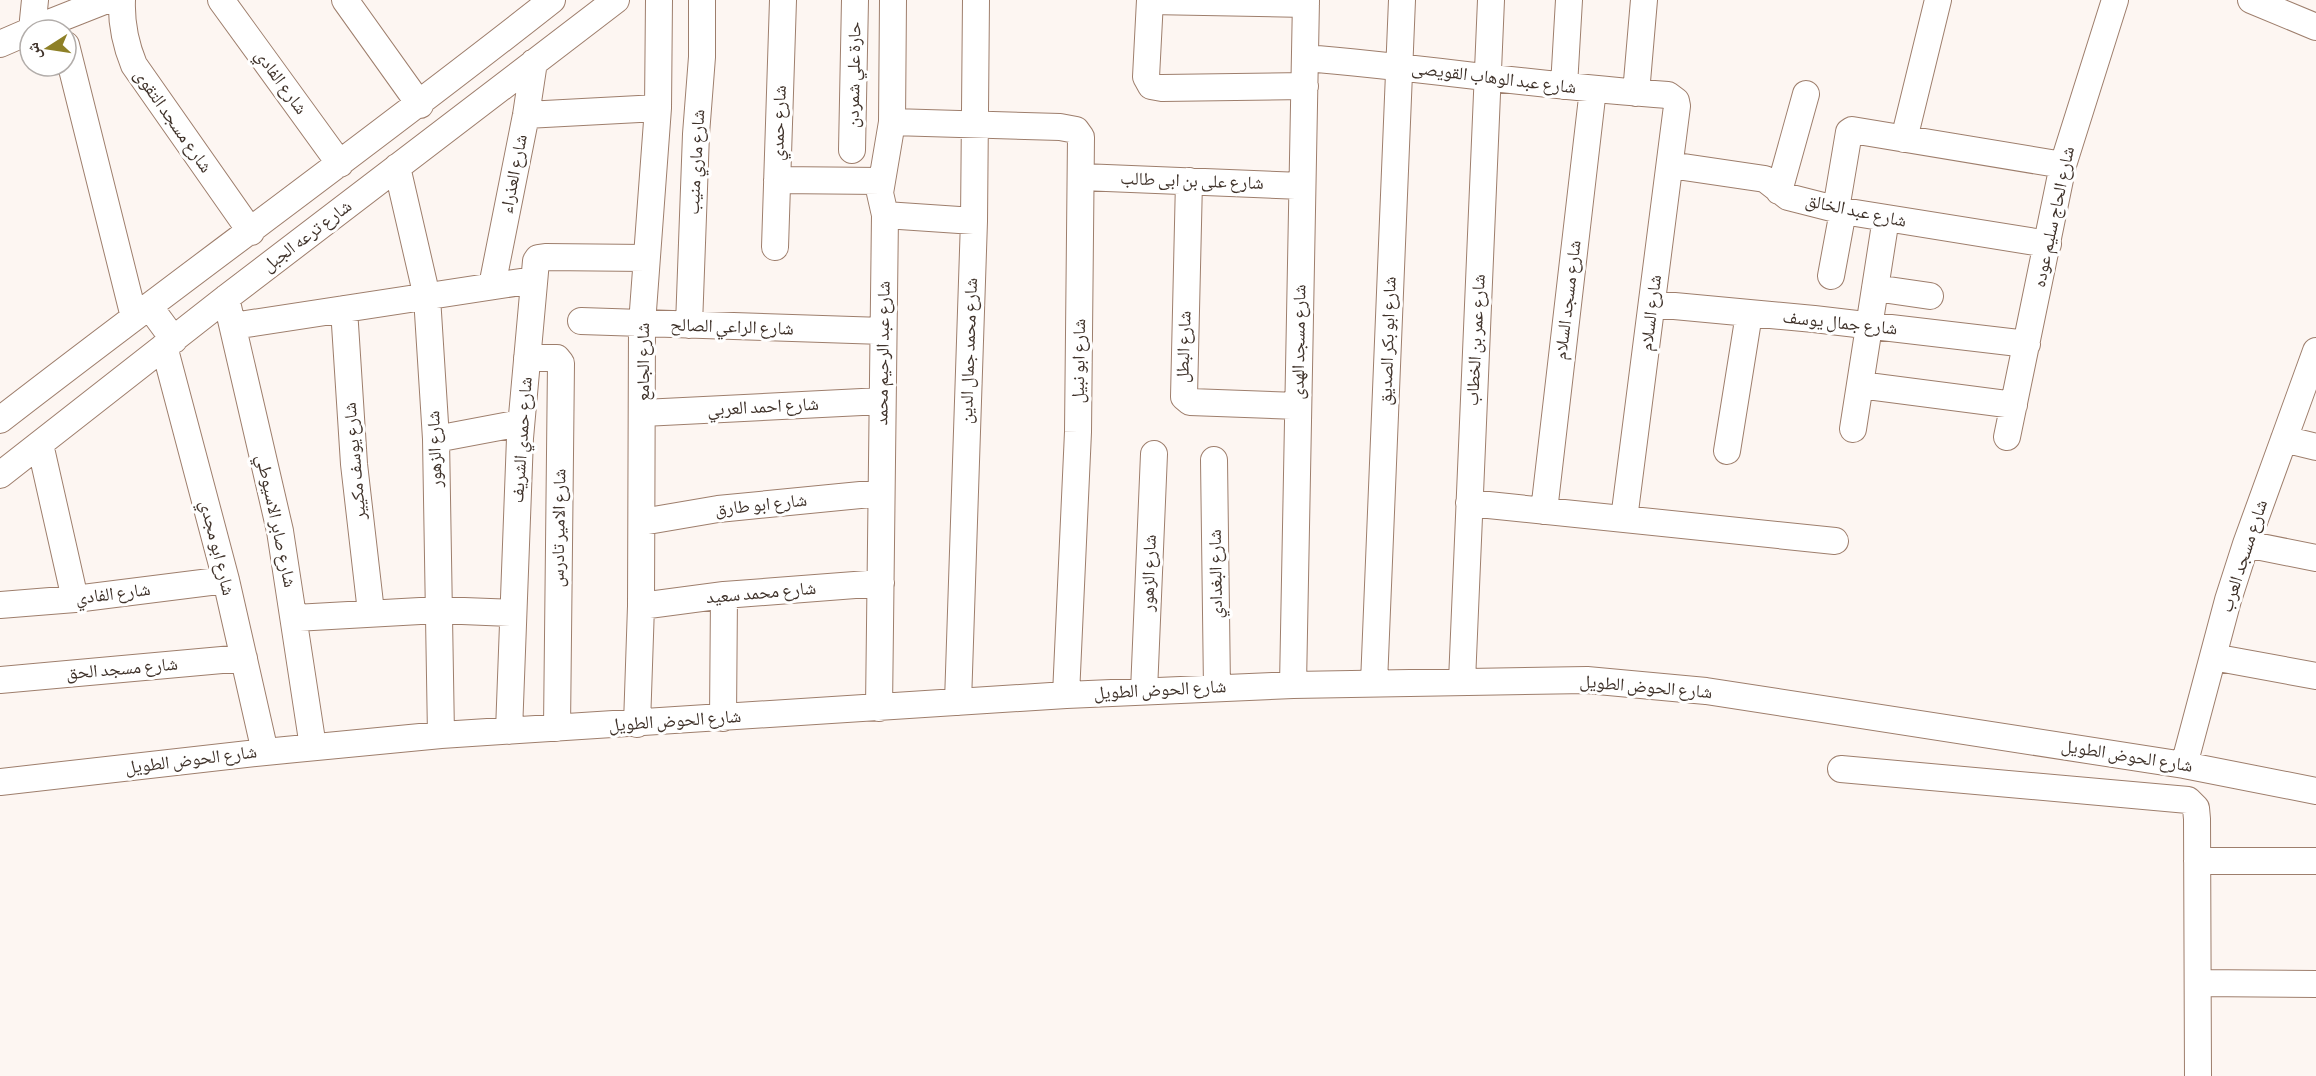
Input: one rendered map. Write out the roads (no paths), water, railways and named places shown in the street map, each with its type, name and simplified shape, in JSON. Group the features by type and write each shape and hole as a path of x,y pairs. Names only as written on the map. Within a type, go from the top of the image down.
{"street":[{"path":"33,18 35,0"},
{"path":"72,18 107,0"},
{"name":"شارع مسجد التقوى","path":"122,0 121,19 125,43 134,65 251,231"},
{"name":"شارع الفادي","path":"221,0 340,164"},
{"path":"345,0 420,105"},
{"name":"شارع ترعه الجبل","path":"0,475 40,444 251,231 420,105 552,0"},
{"name":"شارع ترعه الجبل","path":"0,420 157,326 226,298 616,0"},
{"name":"شارع الجامع","path":"637,724 641,606 642,324 657,134 659,0"},
{"name":"شارع ماري منيب","path":"689,325 696,134 702,57 702,0"},
{"name":"شارع حمدي","path":"775,247 783,0"},
{"name":"حارة علي شمردن","path":"852,150 855,0"},
{"name":"شارع عبد الرحيم محمد","path":"879,708 885,215 880,193 892,122 892,0"},
{"name":"شارع محمد جمال الدين","path":"958,702 974,221 976,0"},
{"path":"1305,86 1156,88 1148,83 1146,77 1150,0 1306,2"},
{"name":"شارع ابو بكر الصديق","path":"1374,683 1402,0"},
{"name":"شارع عمر بن الخطاب","path":"1462,681 1491,0"},
{"path":"1564,86 1569,0"},
{"path":"1636,93 1644,0"},
{"path":"1904,139 1938,0"},
{"name":"شارع الحاج سليم عوده","path":"2007,437 2063,165 2115,0"},
{"path":"2251,0 2316,27"},
{"name":"شارع مسجد الهدى","path":"1293,685 1306,2"},
{"path":"0,44 18,36"},
{"name":"شارع عبد الوهاب القويصى","path":"1305,58 1668,95 1676,101 1677,106"},
{"name":"شارع العذراء","path":"492,286 526,115 534,62"},
{"name":"شارع ابو مجدي","path":"77,78 157,326 226,580 265,752"},
{"name":"شارع مسجد السلام","path":"1544,511 1593,89"},
{"path":"1779,191 1806,94"},
{"name":"شارع السلام","path":"1624,519 1677,106"},
{"path":"526,115 658,108"},
{"path":"892,122 975,125"},
{"name":"شارع ابو نبيل","path":"975,125 1060,127 1076,130 1083,145 1078,432 1066,695"},
{"path":"1831,276 1850,131 2063,165"},
{"path":"657,134 696,134"},
{"name":"شارع عبد الخالق","path":"1670,165 1765,179 1788,196 1840,210 2048,244"},
{"name":"شارع الزهور","path":"397,167 427,297 436,438 441,735"},
{"name":"شارع على بن ابى طالب","path":"1082,177 1302,186"},
{"path":"777,180 881,181"},
{"name":"شارع البطل","path":"1189,181 1184,397 1190,402 1298,406"},
{"path":"885,215 974,221"},
{"path":"1853,429 1886,218"},
{"name":"شارع حمدي الشريف","path":"509,731 521,423 536,261 541,257 646,258"},
{"path":"232,326 534,280"},
{"path":"1875,288 1930,297"},
{"name":"شارع صابر الاسيوطي","path":"226,298 280,531 314,747"},
{"name":"شارع جمال يوسف","path":"1653,304 2027,344"},
{"name":"شارع يوسف مكيير","path":"344,309 354,464 371,612"},
{"path":"1727,451 1749,314"},
{"name":"شارع الراعي الصالح","path":"581,321 883,331"},
{"name":"شارع مسجد العرب","path":"2184,765 2228,600 2316,351"},
{"name":"شارع الامير تادرس","path":"527,358 557,358 561,363 557,728"},
{"path":"1860,385 2014,405"},
{"name":"شارع احمد العربي","path":"643,413 882,401"},
{"path":"436,438 521,423"},
{"path":"2284,439 2316,447"},
{"path":"40,444 75,598"},
{"name":"شارع الزهور","path":"1144,691 1154,454"},
{"name":"شارع البغدادي","path":"1214,459 1217,688"},
{"name":"شارع ابو طارق","path":"642,522 718,509 881,493"},
{"path":"1469,503 1835,541"},
{"path":"2246,544 2316,558"},
{"name":"شارع الفادي","path":"0,604 75,598 226,580"},
{"name":"شارع محمد سعيد","path":"641,606 724,595 880,583"},
{"path":"723,718 724,595"},
{"path":"295,618 438,610 513,613"},
{"path":"2213,657 2316,676"},
{"name":"شارع مسجد الحق","path":"0,680 244,658"},
{"name":"شارع الحوض الطويل","path":"0,782 441,735 1144,691 1293,685 1587,680 1666,686 2184,765 2316,790"},
{"path":"1840,769 2188,800 2196,808 2198,1076"},
{"path":"2197,861 2316,861"},
{"path":"2198,983 2316,984"}]}
